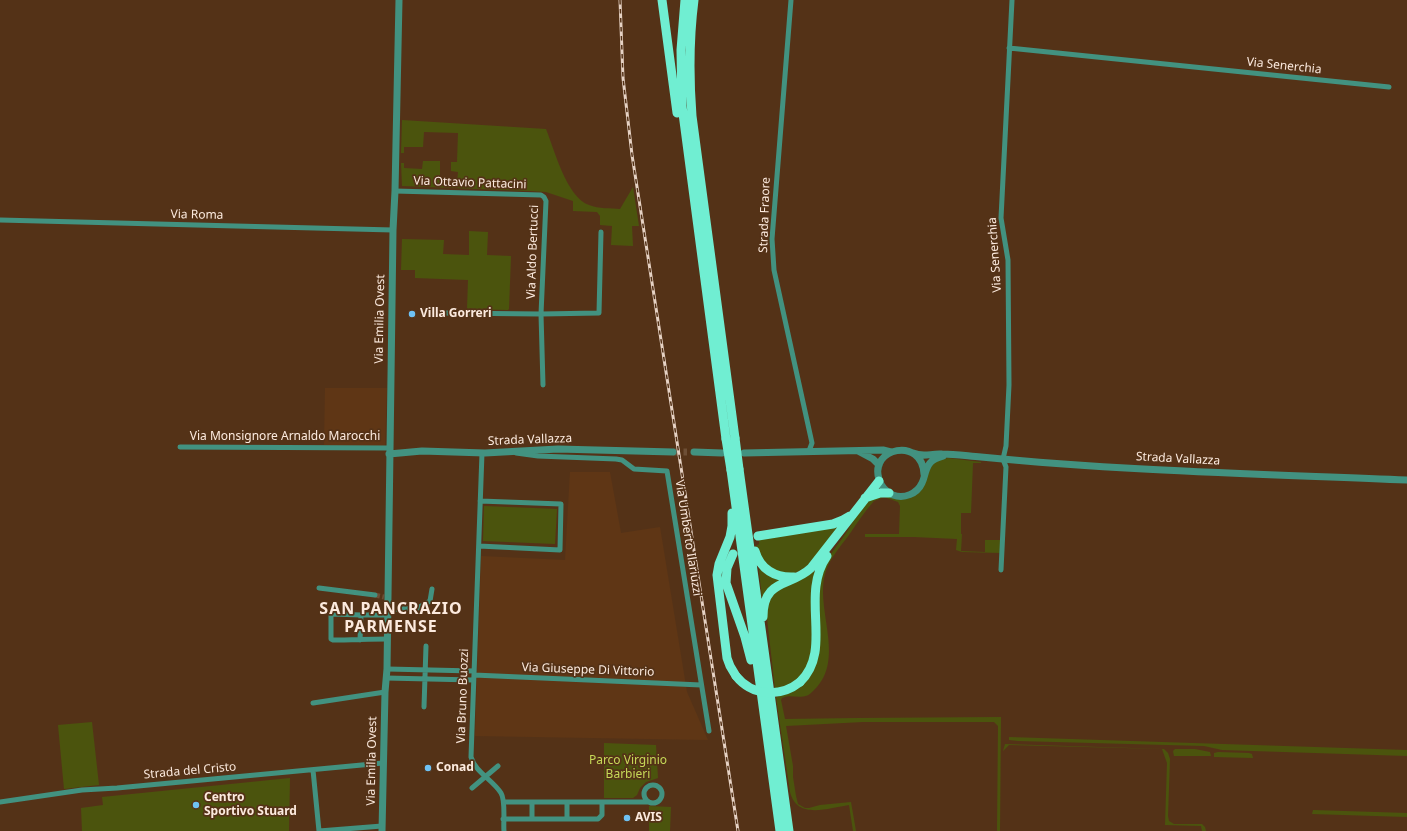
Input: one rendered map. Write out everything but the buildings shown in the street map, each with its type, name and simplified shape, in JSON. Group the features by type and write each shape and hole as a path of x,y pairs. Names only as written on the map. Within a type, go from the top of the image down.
{"highway":[{"path":"662,0 682,152 692,186"},
{"path":"685,0 681,50 682,106 692,186 731,438"},
{"path":"694,0 690,40 689,73 692,116 759,678 780,831"},
{"path":"735,469 747,501 754,546 758,561 774,574 794,577"},
{"path":"735,469 731,530 728,543 719,564 717,579 727,658 736,676 748,687 766,693 786,691 800,682 809,672 815,656 816,647 815,592 818,573 825,558 855,512"},
{"path":"772,707 771,679 764,621 766,599 773,589 794,577 805,573 813,566 879,481"},
{"path":"742,489 789,831"},
{"path":"865,498 880,493 889,493"},
{"path":"758,536 836,523 855,512"},
{"path":"732,554 727,568 726,583 755,671 759,678"}],"street":[{"name":"Via Emilia Ovest","path":"382,829 384,692 387,669 388,613 386,597 399,0"},
{"name":"Strada Fraore","path":"790,0 772,239 774,270 812,443 809,451"},
{"name":"Via Senerchia","path":"1001,570 1006,467 1003,459 1006,446 1009,385 1008,260 1001,218 1012,0"},
{"name":"Via Senerchia","path":"1009,48 1389,87"},
{"name":"Via Ottavio Pattacini","path":"395,191 540,195 544,197"},
{"name":"Via Aldo Bertucci","path":"544,197 546,201 541,314 599,313 601,232"},
{"name":"Via Roma","path":"0,220 393,230"},
{"path":"444,313 541,314 542,383"},
{"name":"Via Monsignore Arnaldo Marocchi","path":"180,446 359,448 389,451"},
{"name":"Strada Vallazza","path":"389,451 402,454 422,451 482,453 552,449 673,452"},
{"name":"Strada Vallazza","path":"744,453 883,450 891,452 902,450 920,456 942,454 1138,469 1407,480"},
{"path":"858,451 873,459 879,465"},
{"name":"Via Umberto Ilariuzzi","path":"499,452 538,456 616,459 622,460 634,469 667,470 709,731"},
{"path":"691,452 722,453"},
{"path":"889,493 883,488 879,481 878,470 882,460 891,452"},
{"name":"Via Bruno Buozzi","path":"482,453 471,757 472,762 502,794 504,802"},
{"path":"913,453 922,462 924,474"},
{"name":"Strada Vallazza","path":"889,493 904,496 914,492 921,484 930,462 939,457 948,455"},
{"path":"479,546 560,550 562,504 480,501"},
{"path":"319,588 375,596"},
{"path":"387,639 333,640 331,639 331,615 388,613 422,606 430,601 432,589"},
{"path":"361,614 363,639"},
{"path":"424,707 426,646"},
{"path":"387,669 425,669 474,675"},
{"path":"386,678 425,678 474,675"},
{"name":"Via Giuseppe Di Vittorio","path":"474,675 701,685"},
{"path":"312,703 384,692"},
{"name":"Strada del Cristo","path":"0,802 82,790 383,763"},
{"path":"472,788 498,766"},
{"path":"313,770 319,831 382,829"},
{"path":"504,831 504,802 648,802 654,804 660,800 662,795 660,789 655,785 649,786 645,789 644,795 648,802"},
{"path":"635,802 644,795"},
{"path":"532,802 532,818"},
{"path":"567,803 567,819"},
{"path":"503,819 598,819 602,815 602,803"}],"shaded area":[{"path":"325,388 387,388 385,450 324,445"},
{"path":"570,472 610,472 621,533 660,527 687,692 708,740 475,736 481,556 565,560"}],"green space":[{"path":"402,120 546,129 562,172 574,193 581,201 597,207 620,209 633,187 639,226 632,226 633,246 611,245 612,226 600,225 600,216 597,212 573,211 573,201 546,192 402,186 401,163 404,163 404,168 422,169 423,161 440,161 440,182 457,183 458,172 451,171 451,162 457,162 458,133 424,132 423,147 404,147 404,153 401,153"},
{"path":"469,231 488,232 487,255 511,256 508,310 467,309 468,280 415,278 415,270 401,270 402,239 444,240 443,254 469,255"},
{"path":"948,458 981,462 973,463 971,513 961,513 961,551 985,552 985,540 1001,540 1001,553 962,552 956,550 957,539 865,537 865,534 899,534 900,506 898,502 884,497 874,501 835,553 825,574 823,589 829,652 827,667 822,681 808,695 801,697 789,696 782,698 781,700 785,719 1001,717 1000,831 997,831 998,726 994,722 863,722 786,726 798,804 805,808 809,808 820,805 851,802 856,831 853,831 849,805 823,810 814,810 806,809 799,806 794,801 790,792 776,697 795,690 804,682 813,670 819,650 817,594 820,575 826,561 861,509 871,498 876,495 886,494 908,497 914,495 920,491 924,485 930,468 934,463"},
{"path":"484,506 557,509 555,544 483,541"},
{"path":"836,526 837,528 810,563 796,572 789,574 767,566 760,557 756,546 759,544 759,539"},
{"path":"760,569 768,575 780,580 762,599 759,570"},
{"path":"815,571 812,589 813,647 807,669 792,684 775,689 766,609 774,592"},
{"path":"92,722 99,785 64,789 58,725"},
{"path":"1009,737 1407,750 1407,756 1222,750 1204,746 1018,741 1009,740"},
{"name":"Parco Virginio Barbieri","path":"604,743 656,745 658,778 646,782 640,788 637,795 633,798 604,798"},
{"path":"1005,744 1164,749 1168,753 1170,759 1169,821 1174,824 1202,824 1206,831 1202,831 1201,826 1165,825 1167,763 1162,749 1009,745 1003,751"},
{"path":"1175,749 1195,749 1210,752 1211,756 1174,756 1173,751"},
{"path":"1214,753 1249,753 1252,754 1253,758 1214,757"},
{"name":"Centro Sportivo Stuard","path":"290,778 289,831 82,831 81,808 103,805 102,797"},
{"path":"649,806 671,807 670,831 649,831"},
{"path":"1313,810 1407,813 1407,817 1312,814"}],"tunnel":[{"path":"673,452 687,452"},
{"path":"375,595 384,597"}],"railway":[{"path":"620,0 623,78 632,155 738,831"}],"place":[{"name":"Villa Gorreri","path":"412,314"},
{"name":"Conad","path":"428,768"},
{"name":"Centro Sportivo Stuard","path":"196,805"},
{"name":"AVIS","path":"627,818"}],"district":[{"name":"SAN PANCRAZIO PARMENSE","path":"391,618"}]}
